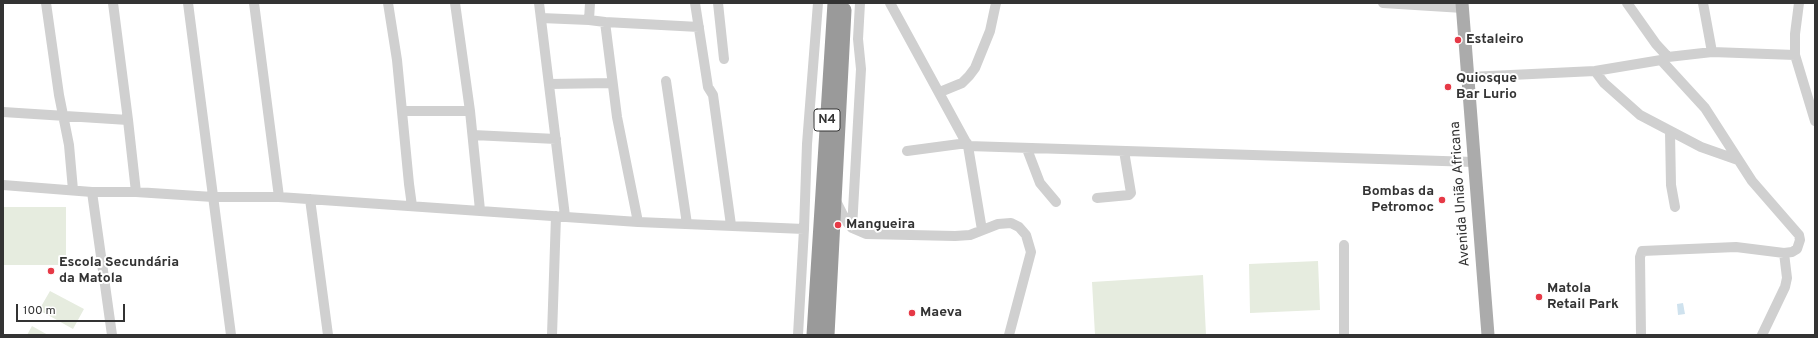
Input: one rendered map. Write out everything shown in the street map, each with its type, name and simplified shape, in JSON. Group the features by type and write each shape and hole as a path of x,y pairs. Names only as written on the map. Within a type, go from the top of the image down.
{"highway":[{"name":"N4","path":"814,335 834,3"},
{"name":"N4","path":"827,335 845,3"}],"main road":[{"name":"Avenida União Africana","path":"1462,6 1469,77 1474,162 1488,335"}],"street":[{"path":"46,3 68,145 73,190"},
{"path":"113,3 136,192"},
{"path":"188,3 232,335"},
{"path":"254,3 279,197"},
{"path":"388,3 402,111 412,206"},
{"path":"455,3 473,135 480,210"},
{"path":"539,3 556,139 561,216 552,335"},
{"path":"588,20 590,3"},
{"path":"695,3 708,87 713,95 731,225"},
{"path":"718,3 724,59"},
{"path":"798,335 807,144 818,3"},
{"path":"852,228 861,69 858,39 860,3"},
{"path":"890,3 968,144 982,230"},
{"path":"940,92 962,83 969,76 990,31 996,3"},
{"path":"1383,3 1462,6"},
{"path":"1628,3 1656,44 1664,59 1705,108 1752,181 1799,235 1799,245 1797,249 1784,253 1736,247 1642,252 1640,257 1641,335"},
{"path":"1703,3 1712,52"},
{"path":"1799,3 1795,34 1795,55 1815,121"},
{"path":"541,18 699,27"},
{"path":"605,22 617,117 638,222"},
{"path":"1469,77 1595,71 1712,52 1795,55"},
{"path":"1595,71 1604,83 1640,115 1670,132 1738,160"},
{"path":"666,81 687,224"},
{"path":"549,84 612,83"},
{"path":"402,111 470,111"},
{"path":"3,112 128,120"},
{"path":"1670,132 1671,185 1675,207"},
{"path":"473,135 556,139"},
{"path":"907,151 968,144 1027,148 1474,162"},
{"path":"1027,148 1040,183 1056,202"},
{"path":"1097,198 1129,195 1131,192 1124,151"},
{"path":"3,186 92,192 136,192 213,197 279,197 638,222 804,229"},
{"path":"92,192 112,335"},
{"path":"834,197 846,221 852,228 866,234 955,236 970,235 998,224 1011,224 1019,227 1026,234 1031,252 1009,335"},
{"path":"310,199 328,335"},
{"path":"1344,246 1344,335"},
{"path":"1762,335 1785,287 1787,278 1784,253"}],"shaded area":[{"path":"3,207 66,207 66,265 3,265"},
{"path":"1318,261 1320,310 1250,313 1249,264"},
{"path":"1203,275 1206,335 1095,335 1092,282"},
{"path":"50,291 84,309 73,329 39,310"},
{"path":"32,326 48,335 27,335"}],"water":[{"path":"1683,303 1685,314 1678,315 1677,304"}],"place":[{"name":"Estaleiro","path":"1458,40"},
{"name":"Quiosque Bar Lurio","path":"1448,87"},
{"name":"Bombas da Petromoc","path":"1442,200"},
{"name":"Mangueira","path":"838,225"},
{"name":"Escola Secundária da Matola","path":"51,271"},
{"name":"Matola Retail Park","path":"1539,297"},
{"name":"Maeva","path":"912,313"}]}
